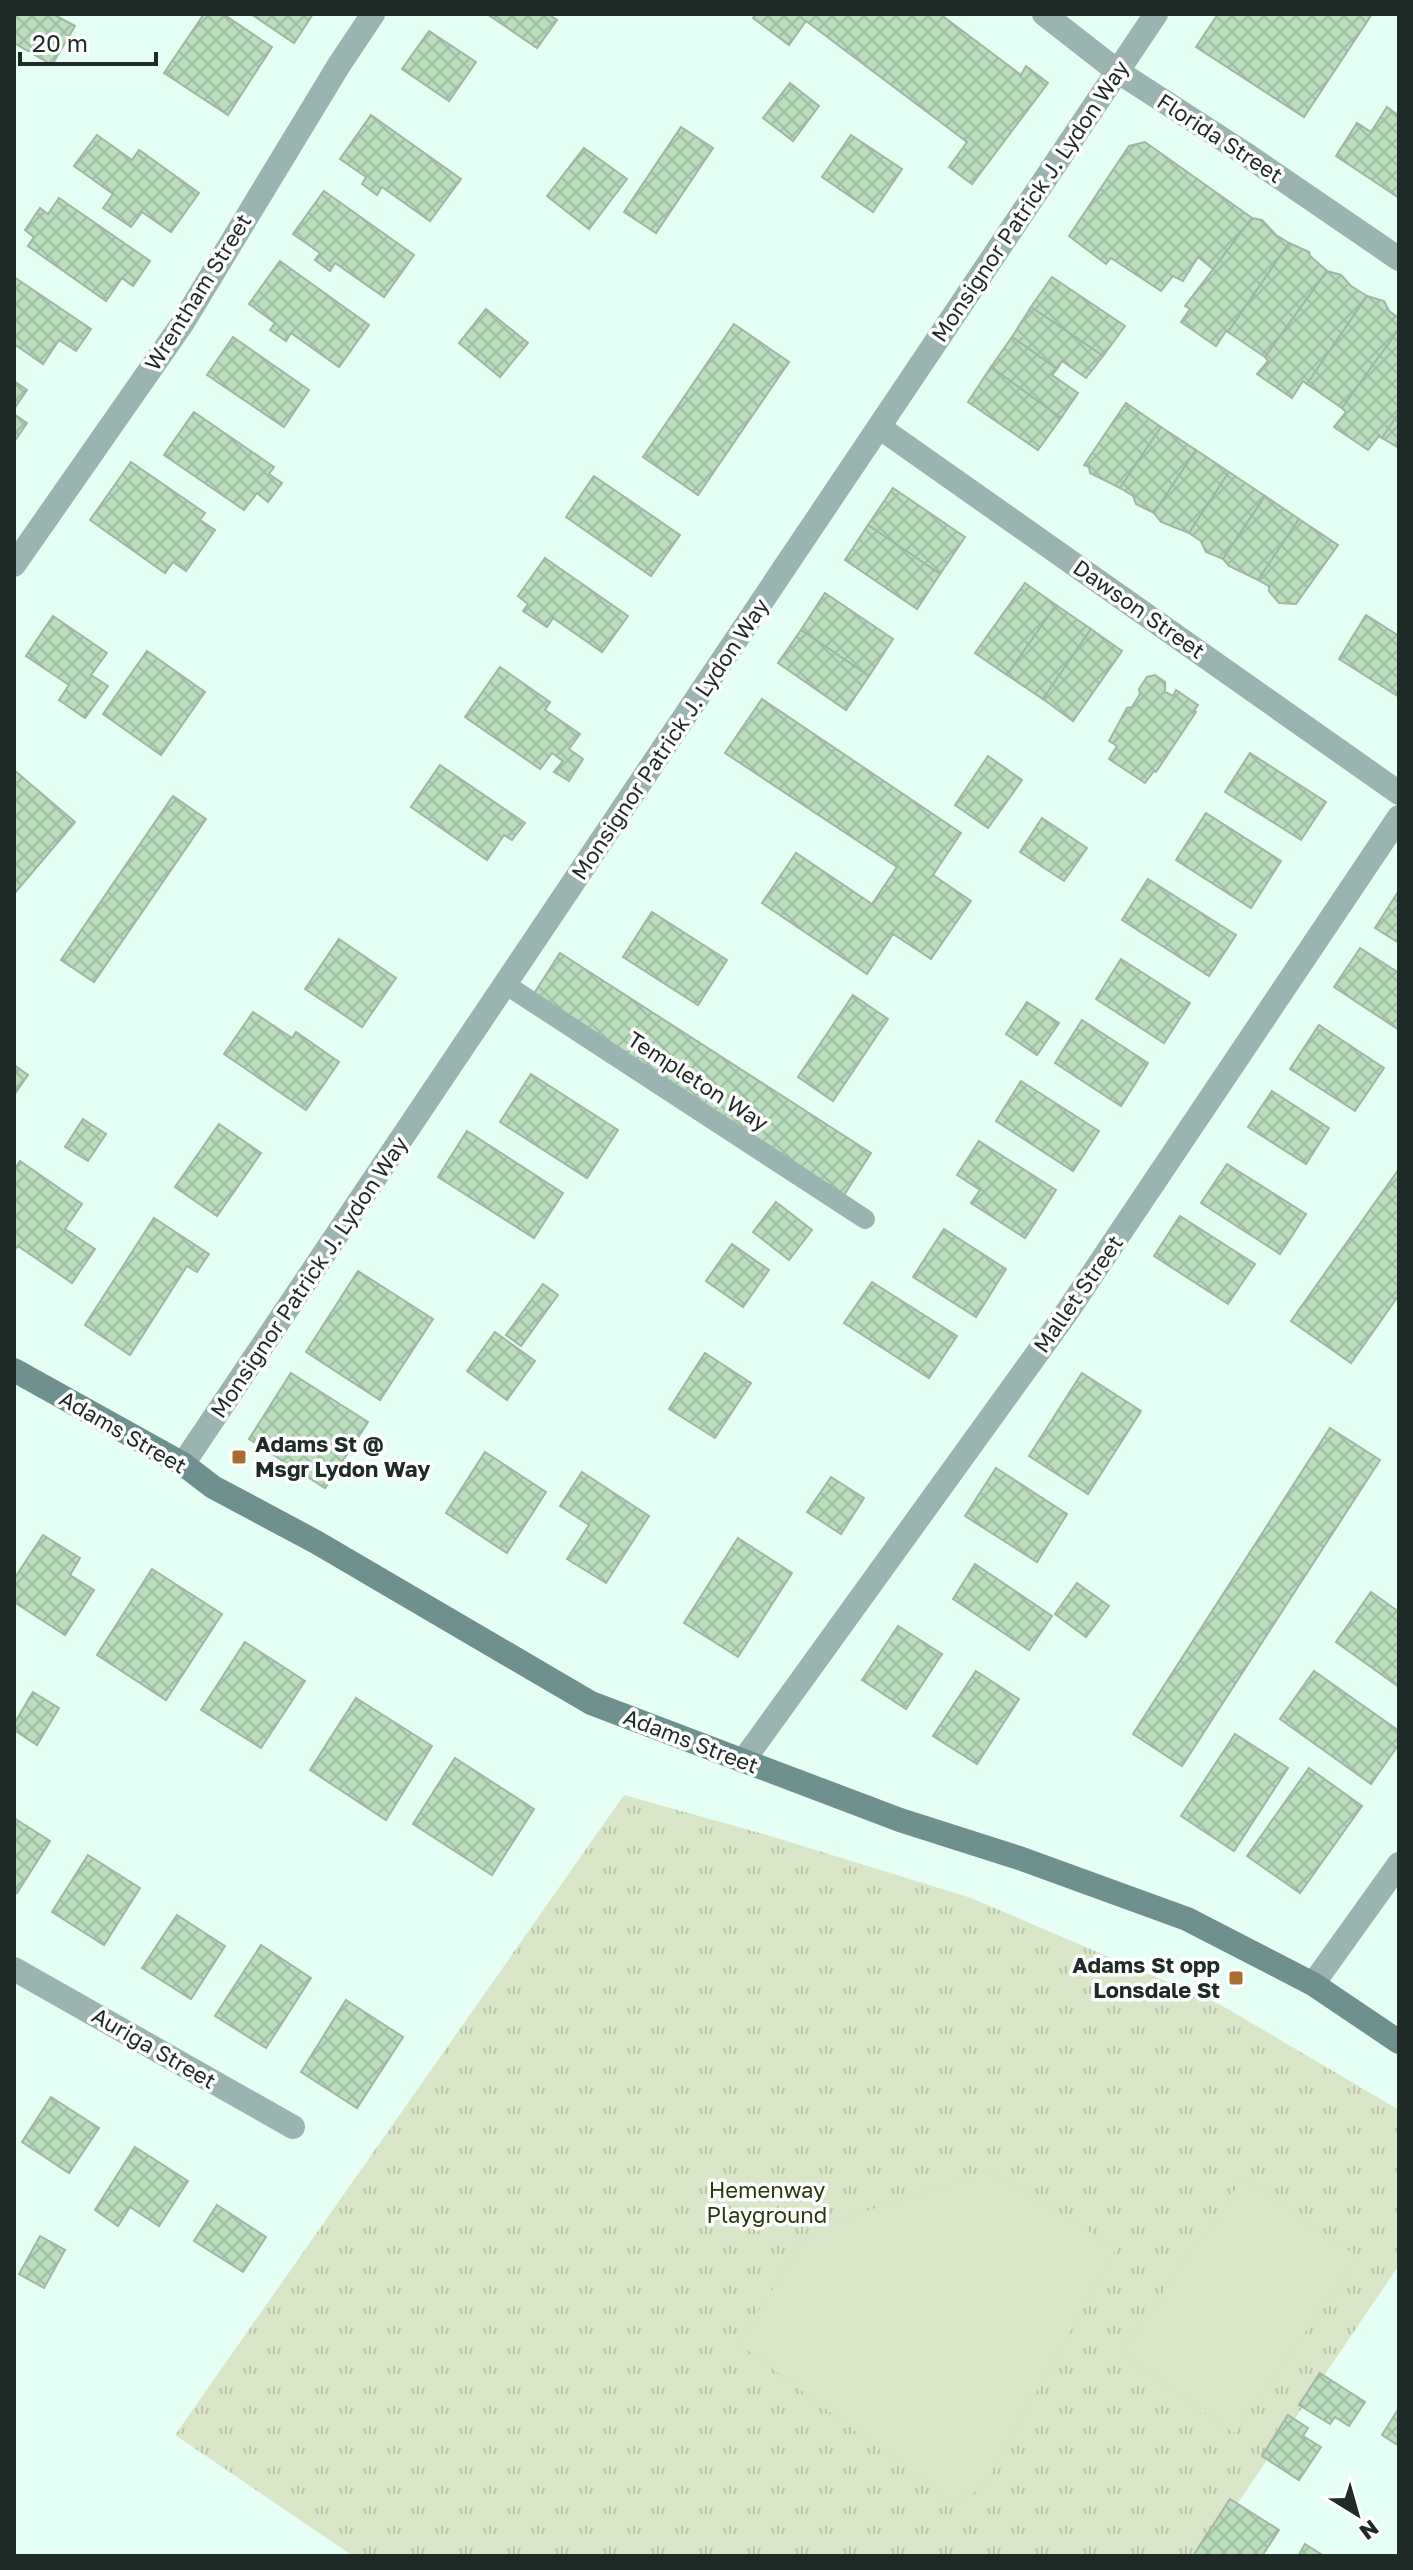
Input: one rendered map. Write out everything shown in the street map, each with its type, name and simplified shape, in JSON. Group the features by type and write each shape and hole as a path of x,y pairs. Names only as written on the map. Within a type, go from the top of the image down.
{"main road":[{"name":"Adams Street","path":"14,1370 183,1464 213,1487 316,1542 591,1703 900,1820 1022,1859 1187,1919 1313,1984 1399,2042"}],"street":[{"name":"Wrentham Street","path":"14,565 182,324 373,14"},
{"name":"Florida Street","path":"1044,14 1117,71 1399,259"},
{"name":"Monsignor Patrick J. Lydon Way","path":"183,1464 1156,14"},
{"name":"Dawson Street","path":"879,427 1399,793"},
{"name":"Mallet Street","path":"743,1761 1065,1315 1399,817"},
{"path":"1313,1984 1399,1864"},
{"name":"Auriga Street","path":"14,1969 293,2127"}],"lane":[{"name":"Templeton Way","path":"505,984 865,1219"}],"green space":[{"name":"Hemenway Playground","path":"624,1795 971,1898 1221,2005 1399,2110 1399,2265 1202,2556 353,2556 175,2435"},
{"path":"991,2172 1117,2248 982,2489 950,2502 738,2343 812,2228"},
{"path":"1244,2177 1358,2257 1234,2433 1120,2353"}],"building":[{"path":"18,14 53,14 75,26 52,65 14,43 14,21"},
{"path":"204,14 223,14 272,47 228,115 164,73"},
{"path":"251,14 313,14 294,43"},
{"path":"487,14 548,14 557,20 537,48"},
{"path":"756,14 940,14 1021,75 1026,66 1048,83 972,184 949,167 967,142 806,21 789,45 753,18"},
{"path":"1218,14 1372,14 1304,117 1196,47"},
{"path":"429,31 476,62 449,101 402,69"},
{"path":"790,83 819,106 793,141 763,118"},
{"path":"1387,107 1399,116 1399,198 1336,156 1357,123 1371,132"},
{"path":"371,115 461,179 430,221 382,187 377,195 362,184 366,177 340,159"},
{"path":"681,127 713,148 656,233 624,212"},
{"path":"97,135 132,160 139,150 199,193 171,232 142,212 131,227 103,208 113,194 74,166"},
{"path":"851,135 902,169 873,212 822,177"},
{"path":"1145,142 1252,218 1213,269 1198,257 1183,281 1173,276 1161,291 1111,258 1106,264 1069,236 1129,146"},
{"path":"584,148 627,179 589,229 547,196"},
{"path":"324,191 414,255 384,297 335,263 330,271 315,260 320,253 293,234"},
{"path":"59,198 150,261 133,286 122,278 106,301 28,246 34,237 25,230 40,208 48,214"},
{"path":"1252,218 1262,220 1289,243 1216,346 1181,322 1190,309 1185,306"},
{"path":"1289,243 1309,252 1327,271 1265,357 1228,332"},
{"path":"280,261 369,325 339,367 291,333 286,341 270,330 275,323 249,304"},
{"path":"1327,271 1341,275 1367,296 1307,384 1303,381 1292,398 1257,374 1268,361 1265,357"},
{"path":"14,277 91,329 76,351 59,340 43,364 14,344"},
{"path":"1052,277 1125,326 1103,356 1031,307"},
{"path":"1367,296 1384,301 1389,311 1399,318 1399,329 1342,408 1307,384"},
{"path":"1031,307 1103,356 1086,378 1062,361 1057,369 1012,337"},
{"path":"486,309 528,343 500,377 459,343"},
{"path":"734,324 789,362 698,495 643,457"},
{"path":"1399,329 1399,413 1382,438 1379,436 1368,450 1334,427 1346,412 1342,408"},
{"path":"233,337 309,390 284,427 207,375"},
{"path":"1012,337 1057,369 1052,375 1078,393 1061,418 991,367"},
{"path":"991,367 1061,418 1038,450 968,402"},
{"path":"14,381 27,390 14,409"},
{"path":"1126,403 1161,427 1120,488 1090,473 1089,467 1084,465"},
{"path":"194,412 274,467 269,474 282,483 268,502 257,493 244,510 164,455"},
{"path":"1399,413 1399,448 1382,438"},
{"path":"14,414 27,423 14,442"},
{"path":"1161,427 1196,450 1154,513 1136,504 1133,496 1120,488"},
{"path":"1196,450 1229,472 1189,533 1161,522 1154,513"},
{"path":"131,462 205,513 200,520 215,530 186,571 173,562 165,573 90,520"},
{"path":"1229,472 1265,496 1223,559 1206,552 1201,541 1189,533"},
{"path":"594,476 680,535 651,576 566,517"},
{"path":"893,488 965,537 940,574 868,525"},
{"path":"1265,496 1299,519 1258,580 1229,566 1223,559"},
{"path":"1299,519 1338,545 1296,604 1279,603 1269,591 1269,586 1258,580"},
{"path":"868,525 940,574 917,609 845,560"},
{"path":"545,558 628,616 602,652 553,618 547,627 523,611 528,604 518,596"},
{"path":"1025,583 1056,605 1007,675 975,653"},
{"path":"825,593 893,639 869,676 801,630"},
{"path":"1056,605 1091,629 1043,699 1007,675"},
{"path":"1366,615 1399,636 1399,697 1339,659"},
{"path":"53,616 107,653 91,675 108,686 85,718 59,700 69,685 26,656"},
{"path":"1091,629 1122,651 1073,721 1043,699"},
{"path":"801,630 869,676 846,710 778,663"},
{"path":"147,651 205,692 161,755 103,714"},
{"path":"500,667 550,702 545,710 580,734 569,749 583,759 569,781 554,772 563,761 552,753 540,769 465,717"},
{"path":"1155,675 1165,682 1165,692 1173,696 1176,690 1198,705 1156,772 1145,783 1109,759 1117,746 1109,741 1127,708 1132,707 1140,694 1139,689 1147,677"},
{"path":"762,699 961,833 933,875 971,901 931,959 893,934 867,974 762,903 796,853 872,904 897,867 725,753"},
{"path":"1250,753 1326,802 1301,840 1225,792"},
{"path":"988,756 1022,780 988,828 955,805"},
{"path":"440,765 525,823 512,840 504,835 487,860 411,807"},
{"path":"14,770 75,822 14,894"},
{"path":"173,796 206,819 94,982 61,960"},
{"path":"1206,813 1281,861 1251,908 1176,860"},
{"path":"1042,818 1087,848 1064,881 1020,852"},
{"path":"1148,879 1236,935 1209,976 1122,920"},
{"path":"1399,892 1399,943 1375,928"},
{"path":"652,912 727,960 698,1005 623,957"},
{"path":"339,939 396,978 362,1027 305,989"},
{"path":"1360,948 1399,973 1399,1030 1334,987"},
{"path":"560,953 871,1153 837,1206 526,1006"},
{"path":"1121,959 1190,1003 1164,1043 1096,999"},
{"path":"853,995 888,1019 833,1101 798,1077"},
{"path":"1027,1002 1059,1023 1037,1055 1006,1034"},
{"path":"253,1012 292,1038 296,1032 339,1062 306,1110 224,1054"},
{"path":"1082,1020 1148,1063 1121,1106 1055,1063"},
{"path":"1319,1025 1384,1068 1355,1111 1290,1069"},
{"path":"14,1065 28,1075 14,1095"},
{"path":"531,1074 618,1130 587,1178 500,1122"},
{"path":"1021,1081 1099,1131 1073,1171 996,1121"},
{"path":"1272,1091 1329,1128 1306,1164 1248,1127"},
{"path":"83,1119 106,1134 88,1161 65,1147"},
{"path":"219,1124 261,1153 217,1216 175,1187"},
{"path":"467,1131 563,1193 534,1238 438,1177"},
{"path":"979,1141 1056,1190 1025,1238 971,1203 980,1190 957,1175"},
{"path":"20,1161 82,1204 65,1229 95,1249 72,1283 18,1246 14,1251 14,1170"},
{"path":"1227,1164 1306,1214 1280,1254 1201,1203"},
{"path":"1399,1169 1399,1295 1351,1363 1291,1321"},
{"path":"776,1202 812,1230 789,1260 753,1232"},
{"path":"1180,1216 1255,1264 1228,1304 1154,1256"},
{"path":"154,1218 209,1254 197,1272 187,1266 130,1355 85,1325"},
{"path":"944,1229 1006,1269 976,1317 913,1277"},
{"path":"732,1244 769,1270 743,1307 706,1281"},
{"path":"358,1271 433,1319 380,1400 306,1352"},
{"path":"872,1282 957,1336 929,1378 844,1323"},
{"path":"543,1284 558,1295 521,1346 506,1335"},
{"path":"495,1332 535,1361 507,1400 467,1371"},
{"path":"705,1353 751,1383 715,1438 669,1409"},
{"path":"291,1373 368,1422 325,1488 249,1439"},
{"path":"1082,1373 1141,1411 1088,1494 1029,1456"},
{"path":"1330,1428 1380,1460 1182,1766 1133,1734"},
{"path":"485,1452 546,1492 507,1553 446,1513"},
{"path":"996,1468 1067,1514 1037,1562 965,1516"},
{"path":"582,1472 649,1516 606,1583 567,1559 589,1525 560,1506"},
{"path":"831,1477 864,1498 841,1534 807,1512"},
{"path":"43,1535 80,1558 70,1575 94,1590 65,1635 14,1602 14,1579"},
{"path":"738,1538 792,1573 738,1657 684,1623"},
{"path":"975,1564 1052,1616 1029,1650 953,1599"},
{"path":"152,1569 222,1614 166,1700 97,1655"},
{"path":"1077,1583 1109,1606 1086,1637 1055,1614"},
{"path":"1371,1592 1399,1612 1399,1687 1336,1642"},
{"path":"898,1626 942,1654 906,1709 862,1680"},
{"path":"245,1642 305,1681 261,1748 201,1710"},
{"path":"976,1671 1019,1699 977,1764 933,1736"},
{"path":"1314,1671 1399,1731 1399,1744 1371,1784 1280,1719"},
{"path":"33,1692 59,1708 37,1745 14,1730 14,1724"},
{"path":"356,1698 432,1746 386,1820 310,1770"},
{"path":"1235,1734 1288,1768 1234,1851 1181,1816"},
{"path":"455,1758 534,1809 492,1875 413,1824"},
{"path":"1309,1768 1362,1806 1300,1893 1247,1856"},
{"path":"14,1818 50,1841 17,1893 14,1891"},
{"path":"88,1855 140,1888 104,1945 52,1912"},
{"path":"177,1915 225,1946 191,1999 142,1968"},
{"path":"261,1945 311,1978 266,2048 215,2016"},
{"path":"346,2000 403,2037 357,2108 301,2072"},
{"path":"51,2097 99,2128 69,2173 22,2142"},
{"path":"135,2147 188,2181 159,2226 130,2207 118,2226 95,2210"},
{"path":"217,2205 266,2237 243,2272 194,2241"},
{"path":"40,2236 65,2250 44,2288 19,2274"},
{"path":"1320,2373 1365,2402 1349,2426 1335,2417 1330,2424 1299,2405"},
{"path":"1399,2408 1399,2446 1382,2435"},
{"path":"1288,2415 1308,2428 1303,2436 1321,2447 1299,2480 1262,2456"},
{"path":"1230,2499 1279,2530 1262,2556 1193,2556"},
{"path":"1305,2544 1324,2556 1298,2556"}],"place":[{"name":"Adams St @ Msgr Lydon Way","path":"239,1457"},
{"name":"Adams St opp Lonsdale St","path":"1236,1978"}]}
